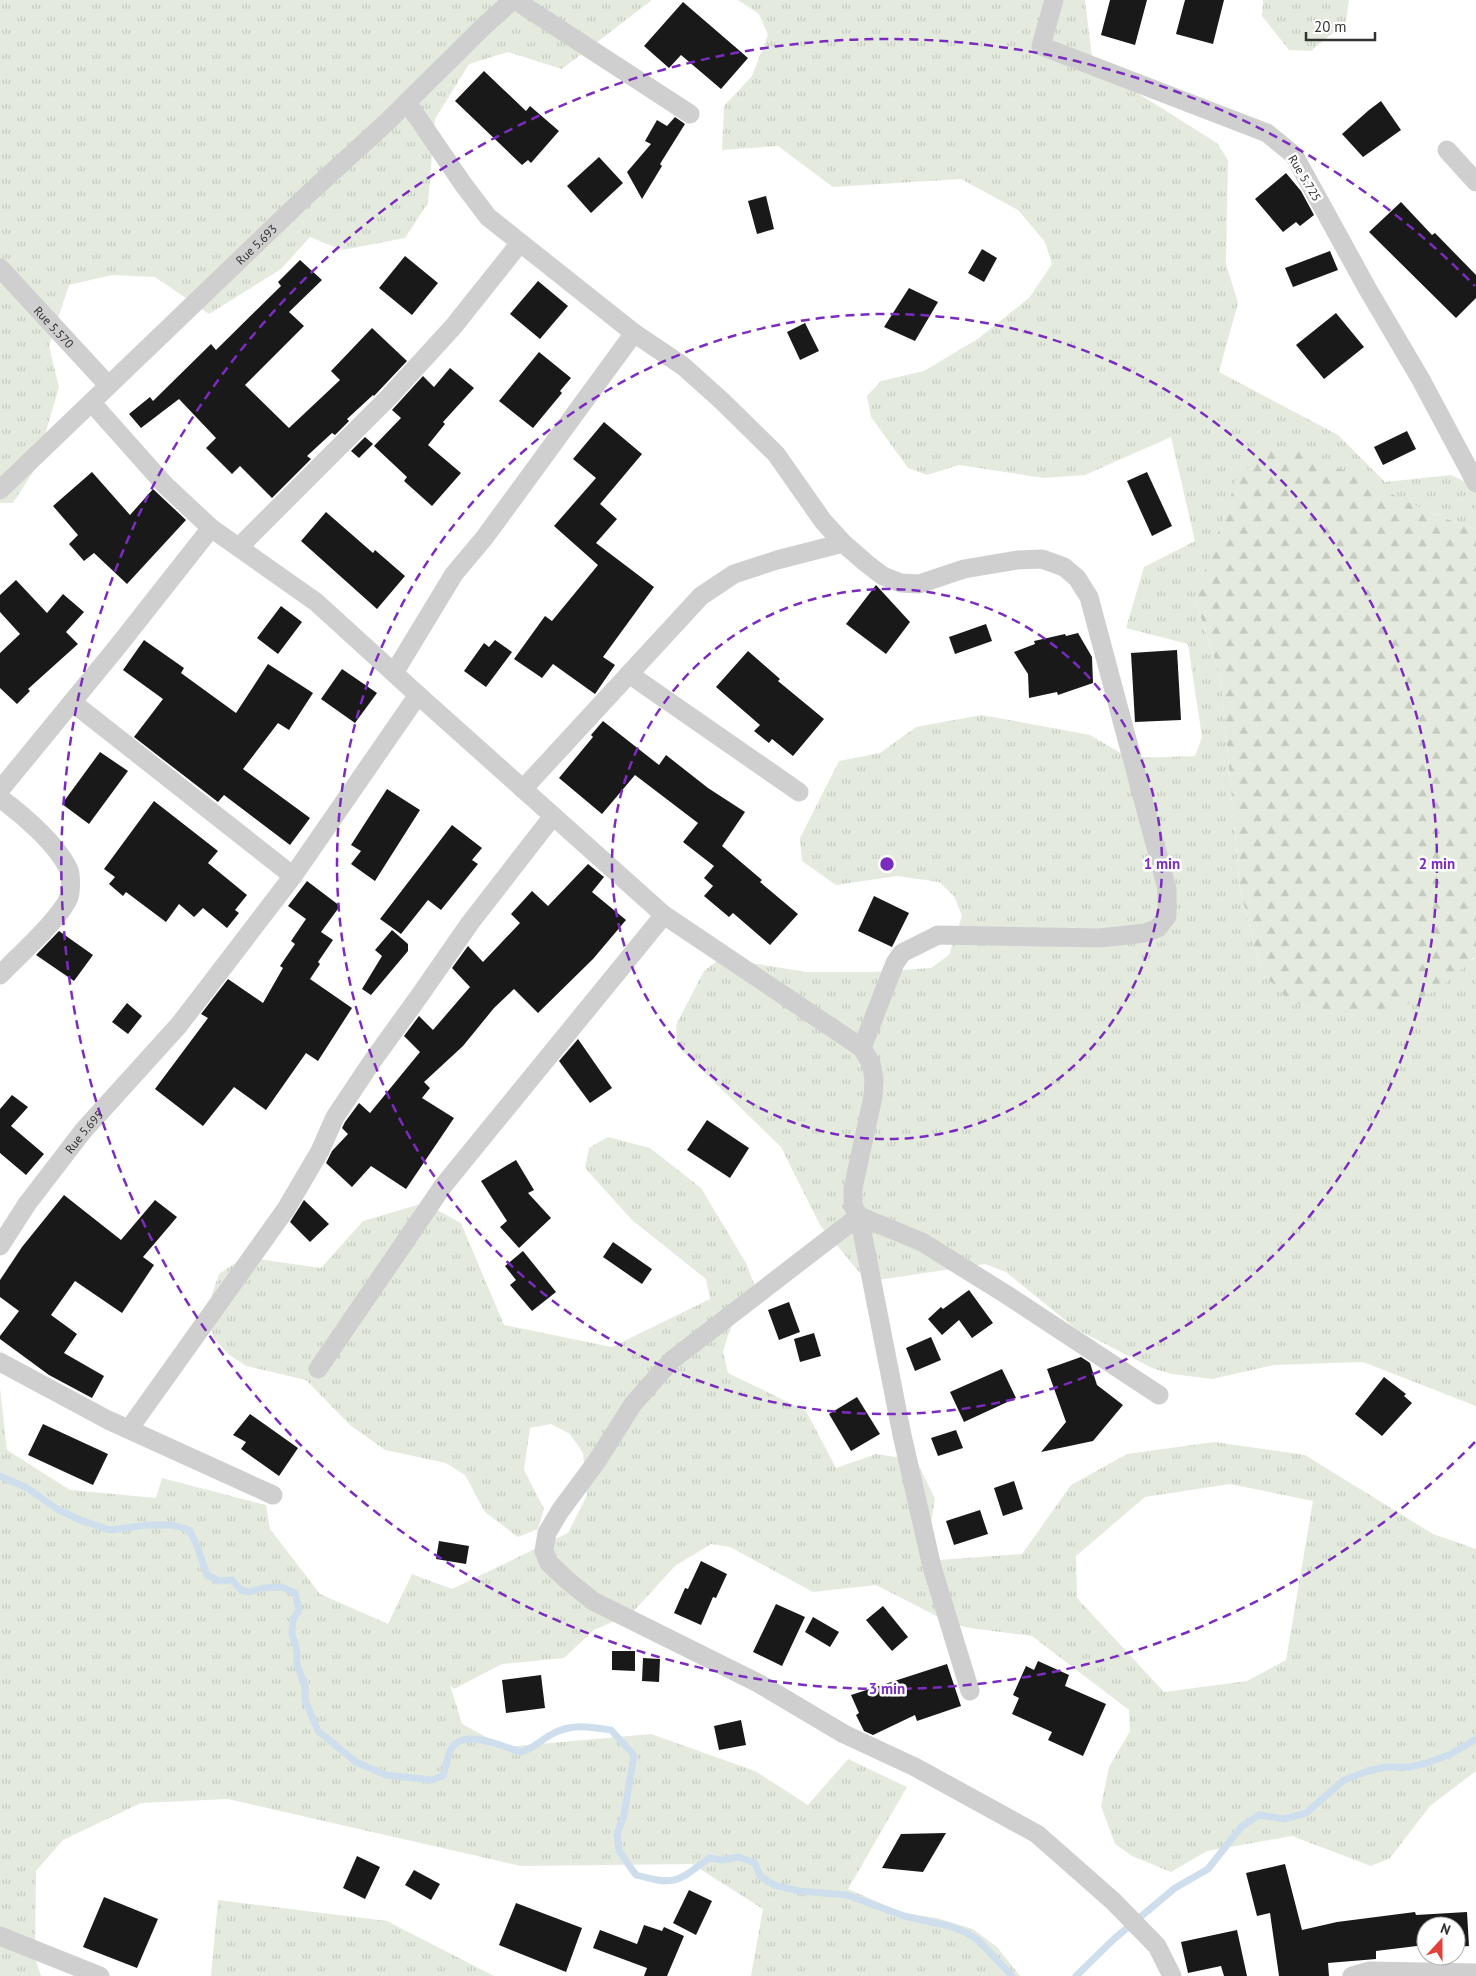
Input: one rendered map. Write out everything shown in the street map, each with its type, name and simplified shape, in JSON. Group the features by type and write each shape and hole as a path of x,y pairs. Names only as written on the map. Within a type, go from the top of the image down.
{"street":[{"name":"Rue 5.693","path":"0,490 92,403 108,385 408,102 484,26 514,0"},
{"path":"514,0 690,114"},
{"name":"Rue 5.725","path":"1054,0 1041,46 1267,133 1294,156 1366,288 1420,378 1476,483"},
{"path":"408,102 463,184 488,217 634,333 683,366 776,454 823,521 843,543 883,576 900,583 920,584 964,569 1017,560 1042,559 1064,567 1077,578 1089,597 1167,889 1167,916 1158,928 1145,933 1100,938 938,935 902,953 894,963 862,1048"},
{"path":"1447,150 1476,182"},
{"path":"240,547 396,390 453,327 520,243"},
{"name":"Rue 5.570","path":"0,268 108,385"},
{"path":"394,673 454,574 485,537 634,333"},
{"path":"92,403 165,485 211,528 316,602 664,914 862,1048 871,1063 874,1079 873,1097 853,1188 853,1206 859,1216 902,1436 932,1567 970,1691"},
{"path":"0,790 211,528"},
{"path":"523,789 700,596 734,574 777,560 843,543"},
{"path":"629,674 799,792"},
{"name":"Rue 5.695","path":"0,1246 27,1204 83,1131 179,1025 293,876 418,695"},
{"path":"72,702 293,876"},
{"path":"0,798 19,812 51,845 70,872 69,896 54,920 0,975"},
{"path":"129,1429 286,1209 320,1151 335,1117 371,1062 420,996 470,923 553,816"},
{"path":"318,1369 443,1186 664,914"},
{"path":"859,1216 922,1242 1007,1295 1158,1395"},
{"path":"859,1216 672,1360 633,1404 598,1461 560,1511 547,1533 544,1551 549,1563 593,1601 758,1683 844,1734 941,1781 1037,1834 1113,1901 1157,1946 1172,1976"},
{"path":"0,1362 108,1420 273,1495"},
{"path":"0,1936 100,1976"},
{"path":"1352,1976 1370,1971 1476,1973"}],"green space":[{"path":"0,0 652,0 562,69 508,52 469,64 435,119 428,203 405,238 342,250 310,237 281,269 209,314 155,277 112,275 69,285 49,346 59,387 35,469 13,503 0,503"},
{"path":"738,0 1085,0 1093,65 1217,143 1228,160 1226,264 1238,303 1219,372 1338,435 1385,482 1451,475 1476,487 1476,530 1429,512 1195,599 1221,678 1240,889 1262,973 1292,1002 1331,1012 1474,959 1476,956 1476,1406 1363,1362 1274,1365 1212,1379 1172,1374 1152,1368 1076,1329 1006,1272 985,1264 878,1280 859,1272 820,1225 781,1147 677,1046 676,1025 704,971 721,958 806,972 873,972 931,968 949,955 962,916 954,896 939,882 897,876 836,885 802,861 800,838 839,761 880,753 916,727 982,715 1090,735 1129,758 1195,756 1202,737 1188,644 1126,628 1144,567 1195,541 1171,437 1085,475 1044,478 959,465 927,475 908,468 871,417 867,396 881,381 924,371 979,338 1029,298 1052,264 1045,242 1018,210 961,179 833,187 778,146 722,150 724,106 752,76 768,35 759,14"},
{"path":"1263,0 1349,0 1346,22 1311,51 1289,50 1262,16"},
{"path":"1289,446 1429,512 1476,530 1476,956 1439,989 1395,1010 1331,1012 1291,1002 1262,973 1240,889 1221,678 1195,599 1237,478 1268,450"},
{"path":"608,1137 650,1148 701,1188 746,1263 754,1284 729,1332 723,1352 728,1373 806,1411 836,1468 876,1454 916,1460 935,1499 928,1541 939,1560 1022,1554 1071,1485 1127,1454 1214,1442 1305,1455 1433,1534 1476,1549 1476,1771 1430,1806 1390,1858 1371,1866 1292,1836 1207,1851 1171,1872 1132,1856 1115,1844 1101,1806 1109,1767 1130,1731 1129,1710 1032,1636 970,1628 950,1623 876,1585 813,1592 730,1547 711,1544 675,1566 631,1614 594,1630 564,1658 502,1664 454,1689 450,1685 462,1724 505,1747 651,1734 755,1771 808,1805 848,1759 907,1787 848,1889 903,1913 937,1918 973,1929 997,1947 1020,1976 751,1976 763,1909 692,1864 521,1866 228,1799 141,1803 63,1840 36,1871 35,1958 41,1976 0,1976 0,1388 7,1450 70,1490 156,1498 162,1478 266,1505 270,1529 320,1594 388,1624 412,1574 452,1589 568,1533 587,1495 583,1453 570,1434 551,1424 530,1428 524,1470 544,1509 538,1529 518,1537 485,1512 465,1475 446,1463 385,1450 350,1425 306,1380 246,1366 228,1354 213,1337 210,1315 212,1294 219,1274 237,1262 258,1259 321,1268 363,1221 424,1203 461,1223 504,1325 612,1347 710,1299 706,1279 632,1220 585,1168 589,1148","holes":["1230,1484 1313,1501 1286,1660 1247,1681 1164,1692 1077,1598 1076,1556 1145,1497"]},
{"path":"218,1900 387,1921 494,1976 211,1976"}],"building":[{"path":"1110,0 1147,0 1135,45 1101,35"},
{"path":"1185,0 1224,0 1213,44 1176,34"},
{"path":"683,2 748,58 721,89 681,55 669,68 644,46"},
{"path":"484,71 526,111 530,106 559,131 531,163 528,160 522,165 455,101"},
{"path":"1381,101 1401,130 1363,157 1342,134"},
{"path":"675,117 685,124 660,164 662,166 642,199 627,172 651,144 645,141 657,120 667,126"},
{"path":"599,157 623,183 591,213 567,186"},
{"path":"1286,173 1301,191 1314,215 1300,226 1296,222 1283,232 1255,199"},
{"path":"766,196 774,229 757,234 748,201"},
{"path":"1401,202 1432,235 1435,233 1476,275 1476,298 1456,318 1369,232"},
{"path":"982,249 997,258 984,282 968,273"},
{"path":"1330,251 1338,270 1293,287 1285,268"},
{"path":"405,256 438,283 412,315 379,288"},
{"path":"300,260 322,280 289,312 304,326 245,385 289,428 340,380 331,371 372,328 407,361 374,396 347,419 349,421 335,435 332,433 307,456 311,459 272,498 240,466 232,474 206,448 216,438 179,399 141,428 129,414 150,397 153,401 211,344 216,350 281,286 278,282"},
{"path":"538,281 568,306 540,339 510,314"},
{"path":"909,288 938,302 915,341 884,327"},
{"path":"1336,313 1364,347 1324,379 1296,345"},
{"path":"805,323 819,351 800,360 787,332"},
{"path":"539,352 571,378 560,391 562,393 533,428 499,401"},
{"path":"450,368 474,388 443,422 445,424 428,445 461,473 432,506 404,481 407,477 374,446 401,418 392,410 423,376 434,387"},
{"path":"604,422 642,454 600,504 617,519 596,543 654,587 603,657 615,665 595,694 553,664 542,678 514,659 545,616 552,621 598,565 554,526 596,478 573,459"},
{"path":"1407,431 1416,449 1383,465 1374,447"},
{"path":"365,437 373,444 359,458 351,451"},
{"path":"92,472 130,515 153,489 186,520 127,584 94,553 84,561 69,544 78,535 53,506"},
{"path":"1147,472 1172,526 1152,536 1127,481"},
{"path":"326,512 373,553 375,550 405,576 377,609 301,541"},
{"path":"16,580 47,613 63,594 84,612 66,632 78,644 28,689 30,691 17,704 0,688 0,653 20,634 0,612 0,595"},
{"path":"876,585 910,622 886,654 846,624"},
{"path":"281,606 302,622 278,654 257,638"},
{"path":"986,624 992,641 955,654 949,637"},
{"path":"1078,633 1092,657 1093,683 1058,695 1057,692 1029,698 1028,674 1014,652 1035,644 1034,641"},
{"path":"144,640 184,668 181,673 236,713 268,664 313,693 289,730 278,723 243,769 310,818 290,845 224,795 218,802 134,737 163,699 123,670"},
{"path":"495,640 512,652 486,687 464,671 484,643 489,647"},
{"path":"1177,650 1181,720 1135,722 1131,653"},
{"path":"748,651 780,679 778,681 824,719 793,756 772,739 769,743 754,731 760,725 716,687"},
{"path":"342,669 377,693 355,723 321,699"},
{"path":"603,721 659,765 666,755 708,788 745,812 722,846 798,914 770,945 733,913 729,917 704,896 713,886 704,878 714,866 683,842 698,823 635,775 602,814 559,778 593,737 591,735"},
{"path":"100,752 128,771 89,824 62,804"},
{"path":"387,789 420,810 375,881 351,864 361,851 351,845"},
{"path":"154,801 218,851 208,863 247,895 235,910 239,913 227,928 203,908 194,917 179,904 166,922 126,892 123,896 109,884 115,877 104,869"},
{"path":"452,825 482,848 472,860 478,864 441,910 428,900 401,934 380,919"},
{"path":"588,864 604,877 592,892 626,920 593,959 538,1013 514,989 494,1008 463,1046 424,1082 430,1088 422,1098 454,1118 406,1189 371,1166 352,1187 326,1163 332,1151 348,1134 342,1128 359,1103 370,1113 420,1052 404,1036 419,1016 433,1030 470,987 452,968 468,946 483,962 520,923 511,914 532,891 548,906"},
{"path":"307,881 340,906 321,932 333,940 318,962 320,964 310,979 352,1008 318,1061 306,1053 266,1110 234,1087 203,1126 155,1089 208,1018 201,1014 228,979 263,1003 283,968 280,966 295,944 291,941 306,919 288,906"},
{"path":"874,896 909,913 892,947 858,931"},
{"path":"392,930 408,944 408,951 371,995 362,989 382,956 375,950"},
{"path":"59,931 93,955 74,981 36,955"},
{"path":"127,1003 142,1016 128,1034 112,1022"},
{"path":"578,1039 612,1088 590,1103 559,1061"},
{"path":"12,1095 28,1107 11,1126 44,1154 26,1175 0,1153 0,1109"},
{"path":"707,1120 749,1148 730,1178 687,1150"},
{"path":"516,1160 534,1190 528,1193 551,1218 519,1248 500,1227 507,1221 481,1181"},
{"path":"64,1195 121,1240 155,1200 177,1217 143,1257 154,1265 122,1313 75,1281 51,1315 77,1334 64,1353 104,1376 92,1398 49,1375 0,1339 0,1336 19,1311 0,1297 0,1280 22,1247"},
{"path":"304,1200 329,1224 310,1242 290,1222"},
{"path":"613,1242 652,1269 642,1284 603,1257"},
{"path":"523,1251 556,1292 532,1311 510,1285 516,1280 505,1266"},
{"path":"969,1290 993,1323 972,1338 959,1320 942,1335 928,1319 941,1307 943,1309"},
{"path":"789,1302 800,1332 779,1340 768,1310"},
{"path":"814,1333 821,1356 800,1362 794,1339"},
{"path":"931,1337 941,1360 915,1371 906,1348"},
{"path":"1081,1357 1090,1363 1097,1385 1123,1405 1093,1441 1041,1452 1066,1422 1047,1369"},
{"path":"1002,1369 1016,1398 964,1422 950,1392"},
{"path":"1384,1377 1406,1394 1404,1396 1412,1403 1382,1436 1355,1414"},
{"path":"857,1397 880,1434 851,1451 829,1414"},
{"path":"250,1414 298,1448 279,1476 241,1449 246,1442 233,1435"},
{"path":"43,1424 108,1454 93,1485 28,1455"},
{"path":"956,1430 963,1448 938,1456 931,1438"},
{"path":"1014,1481 1023,1509 1003,1516 994,1488"},
{"path":"980,1510 988,1534 954,1545 946,1521"},
{"path":"439,1541 469,1546 466,1564 436,1559"},
{"path":"701,1561 727,1574 716,1598 713,1597 701,1625 674,1613 685,1588 688,1589"},
{"path":"776,1604 805,1617 782,1666 753,1652"},
{"path":"883,1606 908,1637 892,1651 866,1620"},
{"path":"813,1617 839,1632 830,1647 805,1632"},
{"path":"612,1651 635,1651 635,1671 612,1670"},
{"path":"643,1658 660,1659 659,1682 642,1681"},
{"path":"1038,1661 1069,1675 1065,1686 1106,1704 1083,1756 1048,1740 1052,1732 1012,1714 1019,1698 1013,1695 1026,1666 1034,1670"},
{"path":"947,1664 961,1706 917,1721 915,1715 873,1735 864,1731 856,1715 859,1713 851,1695"},
{"path":"541,1675 545,1708 506,1713 502,1680"},
{"path":"741,1720 746,1745 719,1750 714,1726"},
{"path":"946,1833 923,1872 882,1868 901,1834"},
{"path":"357,1856 380,1867 365,1899 343,1888"},
{"path":"1285,1864 1302,1930 1337,1922 1415,1912 1416,1915 1467,1912 1469,1946 1466,1946 1466,1916 1416,1916 1416,1946 1376,1951 1376,1959 1328,1963 1329,1976 1279,1976 1270,1913 1257,1916 1246,1873"},
{"path":"414,1870 440,1884 431,1900 405,1885"},
{"path":"689,1890 712,1901 696,1935 673,1923"},
{"path":"104,1897 158,1919 137,1968 83,1947"},
{"path":"516,1903 582,1928 566,1972 499,1945"},
{"path":"644,1925 662,1931 664,1927 684,1936 667,1976 644,1976 647,1968 593,1948 600,1930 637,1944"},
{"path":"1237,1930 1247,1976 1224,1976 1221,1966 1188,1973 1181,1942"}],"waterway":[{"path":"0,1476 27,1488 57,1509 80,1520 110,1530 148,1525 173,1525 189,1530 196,1543 207,1575 219,1581 232,1580 241,1590 249,1592 263,1588 282,1587 295,1593 299,1609 293,1620 292,1634 297,1651 297,1664 305,1687 305,1700 318,1731 356,1762 386,1775 432,1780 443,1776 451,1749 464,1739 484,1740 521,1752 533,1747 552,1734 567,1728 582,1727 611,1730 634,1755 624,1815 617,1834 619,1851 636,1875 660,1880 676,1880 709,1858 722,1860 739,1857 755,1863 760,1876 774,1885 799,1891 847,1895 904,1916 949,1926 965,1932 978,1940 1012,1976"},
{"path":"1076,1976 1114,1939 1175,1888 1208,1869 1241,1827 1259,1815 1284,1819 1306,1813 1344,1780 1368,1771 1386,1767 1409,1767 1427,1763 1451,1754 1476,1739"}]}
